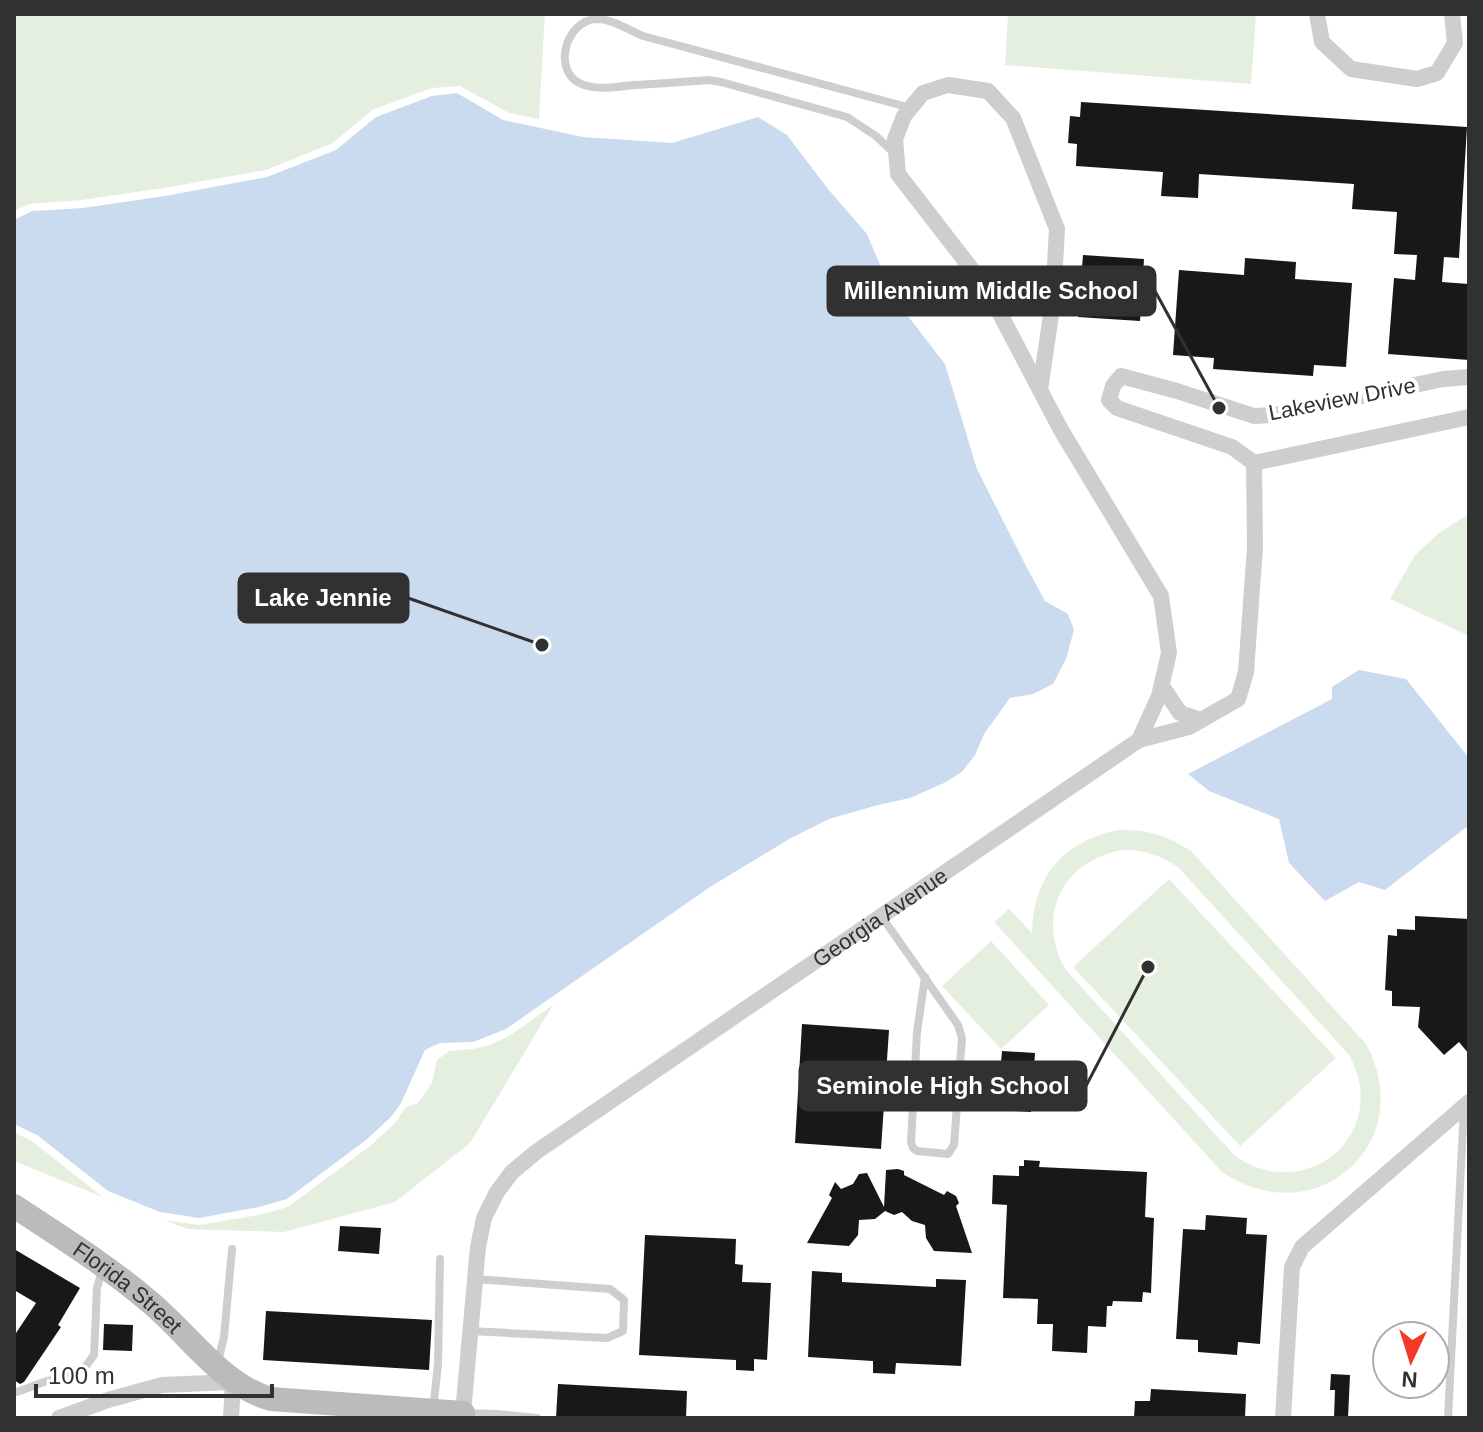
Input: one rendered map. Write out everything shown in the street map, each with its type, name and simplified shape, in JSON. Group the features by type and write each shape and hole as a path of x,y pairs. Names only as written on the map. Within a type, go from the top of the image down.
{"street":[{"path":"1317,14 1322,42 1351,69 1417,79 1437,73 1455,43 1452,14"},
{"path":"1040,390 1053,301 1057,229 1013,118 988,91 948,85 923,93 904,116 895,139 898,174 987,289 1040,390 1061,430 1161,596 1169,653 1159,696 1139,740"},
{"name":"Lakeview Drive","path":"1469,377 1443,379 1274,415 1254,416 1121,376 1113,386 1109,400 1117,408 1232,447 1254,463 1469,417"},
{"path":"1139,740 1189,727 1238,699 1246,672 1255,547 1254,463"},
{"path":"1162,686 1180,713 1201,720"},
{"name":"Georgia Avenue","path":"463,1416 478,1247 484,1218 497,1192 512,1172 536,1152 1139,740"},
{"path":"1283,1418 1292,1267 1302,1247 1467,1104"},
{"name":"Florida Street","path":"14,1206 103,1266 151,1303 225,1374 255,1394 345,1410 433,1411 463,1416"},
{"path":"59,1418 162,1385 225,1374 231,1418"}],"lane":[{"path":"897,155 876,136 847,117 721,82 708,80 611,87 581,85 566,68 566,47 575,29 583,23 601,19 643,36 911,108"},
{"path":"881,916 925,977 958,1025 962,1038 954,1145 948,1154 917,1151 911,1142 917,1032 925,977"},
{"path":"1448,1418 1467,1104"},
{"path":"225,1374 224,1337 232,1249"},
{"path":"433,1411 438,1364 440,1259"},
{"path":"14,1393 85,1367 91,1361 94,1355 97,1288 103,1266"},
{"path":"470,1331 607,1338 623,1331 624,1300 610,1289 475,1279"},
{"path":"463,1416 497,1414 537,1418"}],"green space":[{"path":"14,14 545,14 539,119 509,113 460,86 432,88 372,110 333,143 266,170 82,200 29,204 14,211"},
{"path":"1008,14 1256,14 1251,84 1005,65"},
{"path":"1469,514 1469,636 1390,599 1415,555 1440,532"},
{"path":"1119,830 1148,832 1191,851 1366,1044 1379,1081 1379,1115 1369,1145 1349,1169 1323,1185 1291,1192 1257,1189 1222,1172 994,922 1009,909 1032,933 1038,895 1045,879 1067,853 1099,835","holes":["1121,850 1151,854 1178,867 1349,1055 1359,1083 1360,1110 1351,1134 1336,1153 1314,1166 1290,1172 1263,1169 1235,1156 1065,969 1053,929 1054,911 1060,894 1083,866 1100,856"]},
{"path":"1169,879 1336,1058 1240,1146 1073,967"},
{"path":"991,941 1049,1005 1001,1049 942,986"},
{"path":"553,1005 470,1143 395,1202 284,1232 188,1229 164,1220 199,1225 288,1207 370,1146 395,1123 406,1107 418,1103 432,1083 437,1060 449,1051 489,1045 509,1036"},
{"path":"14,1132 33,1142 103,1197 14,1161"}],"water":[{"path":"457,93 503,120 583,137 672,143 758,117 787,135 867,234 894,298 945,364 977,469 1045,601 1068,614 1074,630 1066,659 1053,684 1033,694 1010,698 962,772 910,798 829,819 791,838 710,887 506,1029 473,1042 440,1043 425,1050 401,1103 391,1117 366,1140 287,1199 199,1218 160,1212 108,1191 37,1135 14,1124 14,220 32,211 83,208 267,177 336,150 376,117 432,96"},
{"path":"1359,670 1406,679 1469,758 1469,825 1385,890 1359,882 1325,901 1289,863 1279,819 1209,791 1188,774 1332,699 1332,687"}],"building":[{"path":"1081,102 1467,127 1459,258 1444,257 1442,282 1469,284 1469,360 1388,354 1394,278 1415,280 1417,255 1394,254 1397,212 1352,209 1354,184 1199,174 1198,198 1161,196 1163,172 1076,166 1077,144 1068,143 1070,116 1080,117"},
{"path":"1083,255 1144,259 1140,321 1078,317"},
{"path":"1245,258 1296,262 1295,279 1352,283 1346,367 1314,365 1313,376 1213,369 1214,358 1173,355 1179,270 1244,275"},
{"path":"1415,916 1469,919 1469,1054 1459,1042 1444,1055 1418,1027 1420,1007 1392,1006 1392,991 1385,990 1388,935 1397,936 1397,929 1415,930"},
{"path":"802,1024 889,1030 881,1149 795,1143"},
{"path":"1002,1051 1035,1053 1031,1112 997,1110"},
{"path":"1024,1160 1040,1161 1039,1167 1147,1172 1145,1217 1154,1218 1151,1293 1143,1292 1142,1302 1113,1301 1112,1306 1107,1306 1106,1327 1088,1326 1087,1353 1052,1351 1053,1324 1037,1324 1038,1299 1003,1298 1007,1205 992,1204 993,1175 1019,1176 1019,1166 1024,1166"},
{"path":"898,1169 944,1195 947,1191 956,1196 959,1203 956,1206 972,1253 934,1251 926,1238 925,1225 912,1221 902,1212 894,1215 885,1211 875,1219 859,1220 858,1235 849,1246 807,1243 832,1198 829,1195 835,1182 841,1189 853,1184 859,1174 867,1173 884,1207 886,1170"},
{"path":"1206,1215 1247,1218 1246,1234 1267,1235 1260,1344 1238,1342 1237,1355 1198,1352 1198,1340 1176,1339 1183,1229 1205,1230"},
{"path":"340,1226 381,1228 379,1254 338,1251"},
{"path":"645,1235 736,1239 735,1264 743,1265 742,1282 771,1283 767,1360 754,1359 754,1371 736,1370 736,1360 639,1355"},
{"path":"14,1249 80,1288 58,1325 61,1327 20,1384 14,1380 14,1336 36,1303 14,1290"},
{"path":"812,1271 842,1273 842,1282 936,1287 936,1279 966,1280 961,1366 896,1363 895,1374 873,1373 873,1361 808,1357"},
{"path":"266,1311 432,1320 429,1370 263,1360"},
{"path":"104,1324 133,1325 132,1351 103,1350"},
{"path":"1331,1374 1350,1375 1348,1418 1334,1418 1335,1390 1330,1390"},
{"path":"558,1384 687,1391 686,1418 556,1418"},
{"path":"1151,1389 1246,1394 1245,1418 1134,1418 1135,1401 1150,1401"}],"place":[{"name":"Millennium Middle School","path":"1219,408"},
{"name":"Lake Jennie","path":"542,645"},
{"name":"Seminole High School","path":"1148,967"}]}
